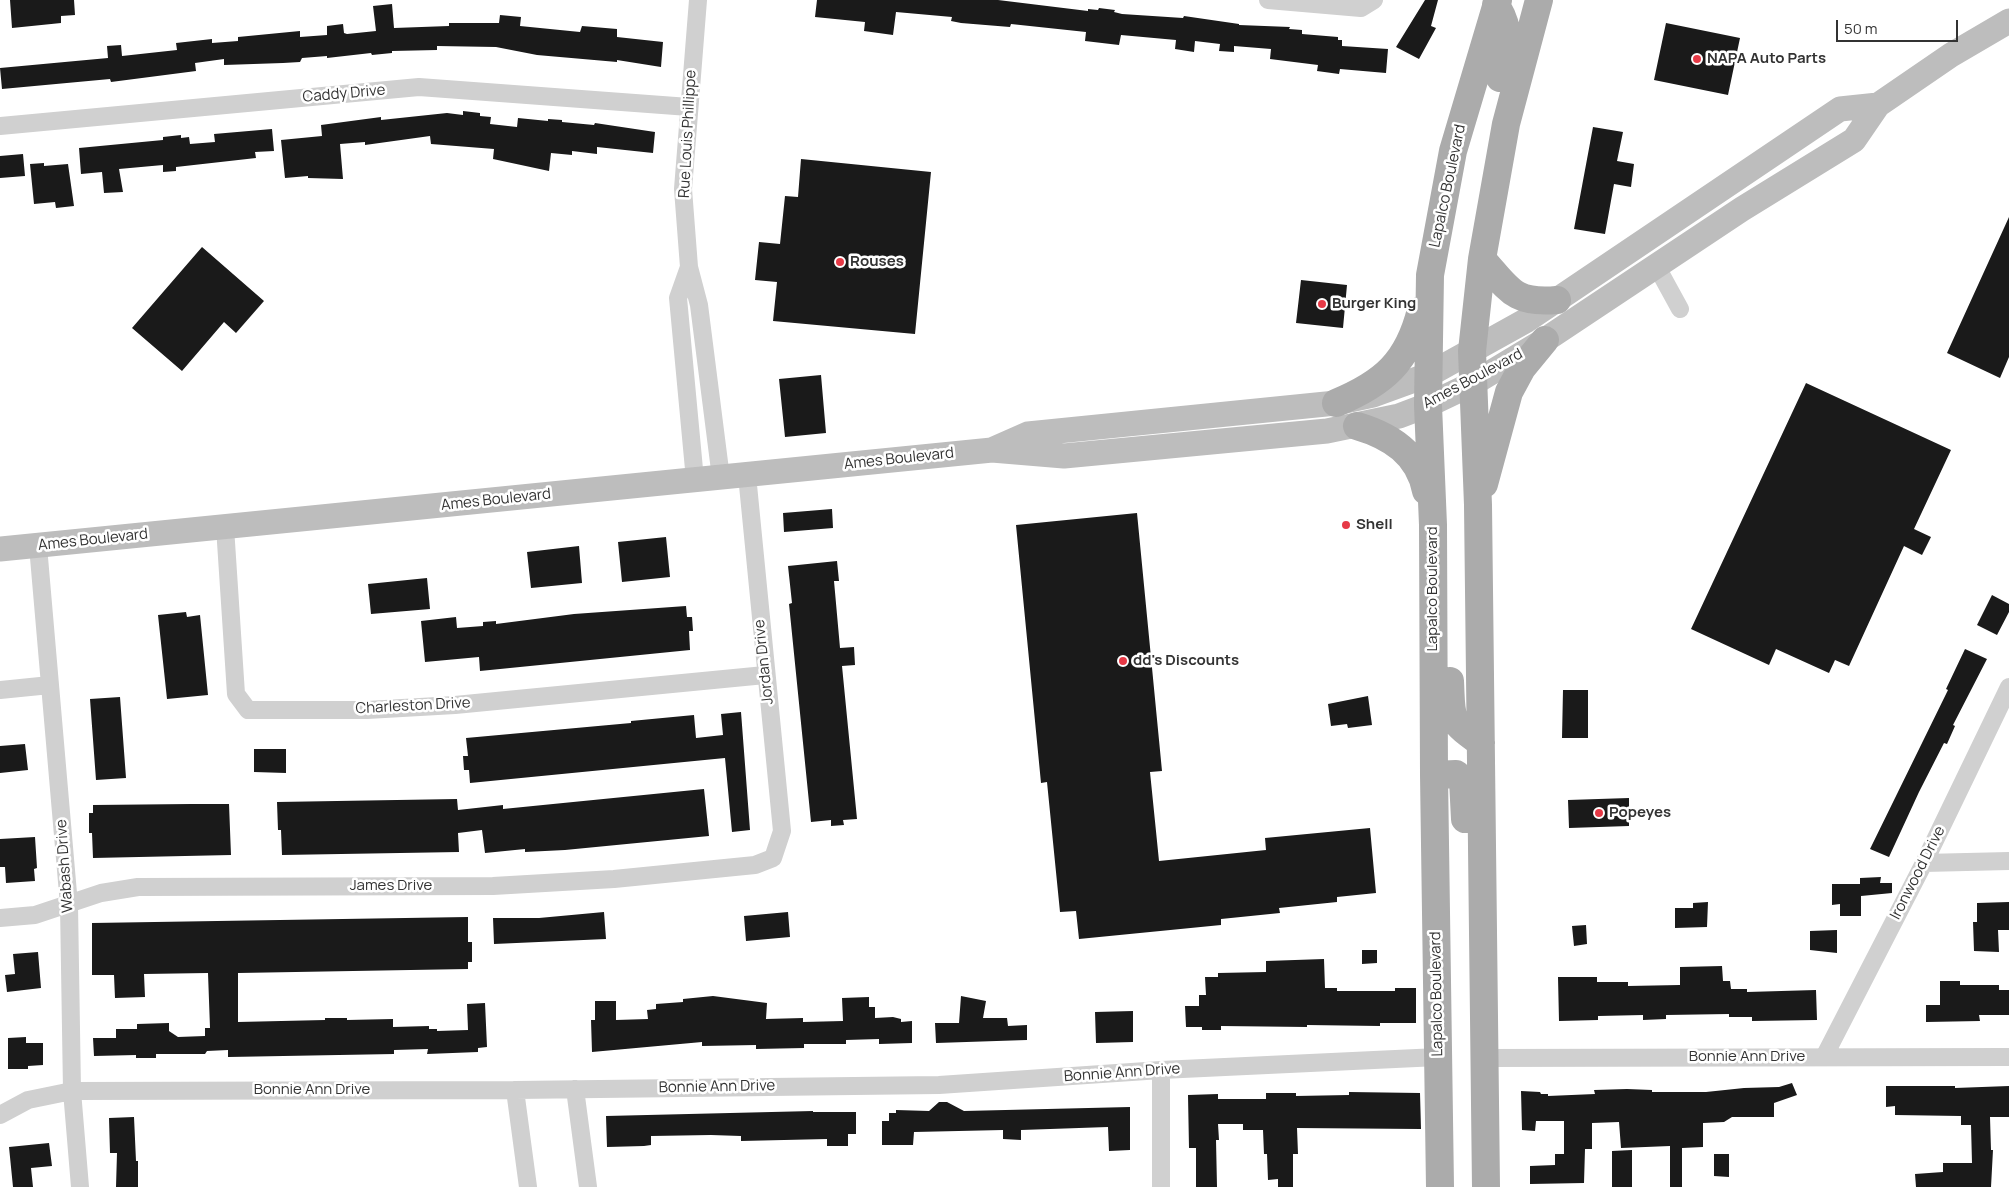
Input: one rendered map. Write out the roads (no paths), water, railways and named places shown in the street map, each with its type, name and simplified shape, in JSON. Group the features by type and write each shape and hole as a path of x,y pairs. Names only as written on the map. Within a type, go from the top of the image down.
{"main road":[{"path":"1486,1187 1478,504 1472,351 1482,259 1496,176 1506,124 1539,0"},
{"path":"1496,176 1492,114 1508,42 1504,18 1497,3"},
{"name":"Lapalco Boulevard","path":"1440,1187 1434,775 1433,525 1428,405 1430,275 1453,151 1497,3"},
{"path":"1482,259 1517,296 1536,302 1557,300"},
{"path":"1336,403 1378,383 1399,361 1414,336 1430,275"},
{"path":"1478,504 1509,392 1522,368 1545,340"},
{"path":"1357,426 1388,437 1408,454 1425,482 1433,525"},
{"path":"1434,597 1447,635 1451,713 1456,725 1481,743"},
{"path":"1434,775 1456,774 1463,780 1465,791 1466,872 1470,900 1483,927"}],"street":[{"name":"Rue Louis Phillippe","path":"698,0 684,189 690,268 699,305 721,478"},
{"path":"1268,0 1361,8 1374,0"},
{"name":"Ames Boulevard","path":"0,549 992,450 1064,456 1284,436 1357,426 1399,416 1428,405 1472,384 1545,340 1742,210 1854,140 1878,105 1951,55 2009,21"},
{"name":"Caddy Drive","path":"0,126 419,87 689,107"},
{"name":"Ames Boulevard","path":"992,450 1028,434 1336,403 1374,395 1428,376 1527,320 1840,109 1878,105"},
{"path":"1657,267 1680,309"},
{"name":"Rue Louis Phillippe","path":"690,268 678,298 695,480"},
{"name":"Jordan Drive","path":"747,475 765,675 782,831 778,848"},
{"name":"Charleston Drive","path":"225,527 236,694 248,710 367,710 455,705 765,675"},
{"name":"Wabash Drive","path":"38,546 69,905 72,1091 80,1187"},
{"path":"0,690 50,685"},
{"name":"Ironwood Drive","path":"1824,1057 1924,862 2009,687"},
{"name":"James Drive","path":"0,918 35,915 101,893 138,887 492,886 614,879 755,865 773,858 778,848"},
{"path":"1924,862 2009,861"},
{"name":"Bonnie Ann Drive","path":"0,1115 28,1100 72,1091 515,1090 939,1085 1161,1070 1438,1057"},
{"name":"Bonnie Ann Drive","path":"1484,1058 2009,1057"},
{"path":"1161,1070 1161,1187"},
{"path":"575,1089 588,1187"},
{"path":"515,1090 528,1187"}],"place":[{"name":"NAPA Auto Parts","path":"1697,59"},
{"name":"Rouses","path":"840,262"},
{"name":"Burger King","path":"1322,304"},
{"name":"Shell","path":"1346,525"},
{"name":"dd's Discounts","path":"1123,661"},
{"name":"Popeyes","path":"1599,813"}]}
